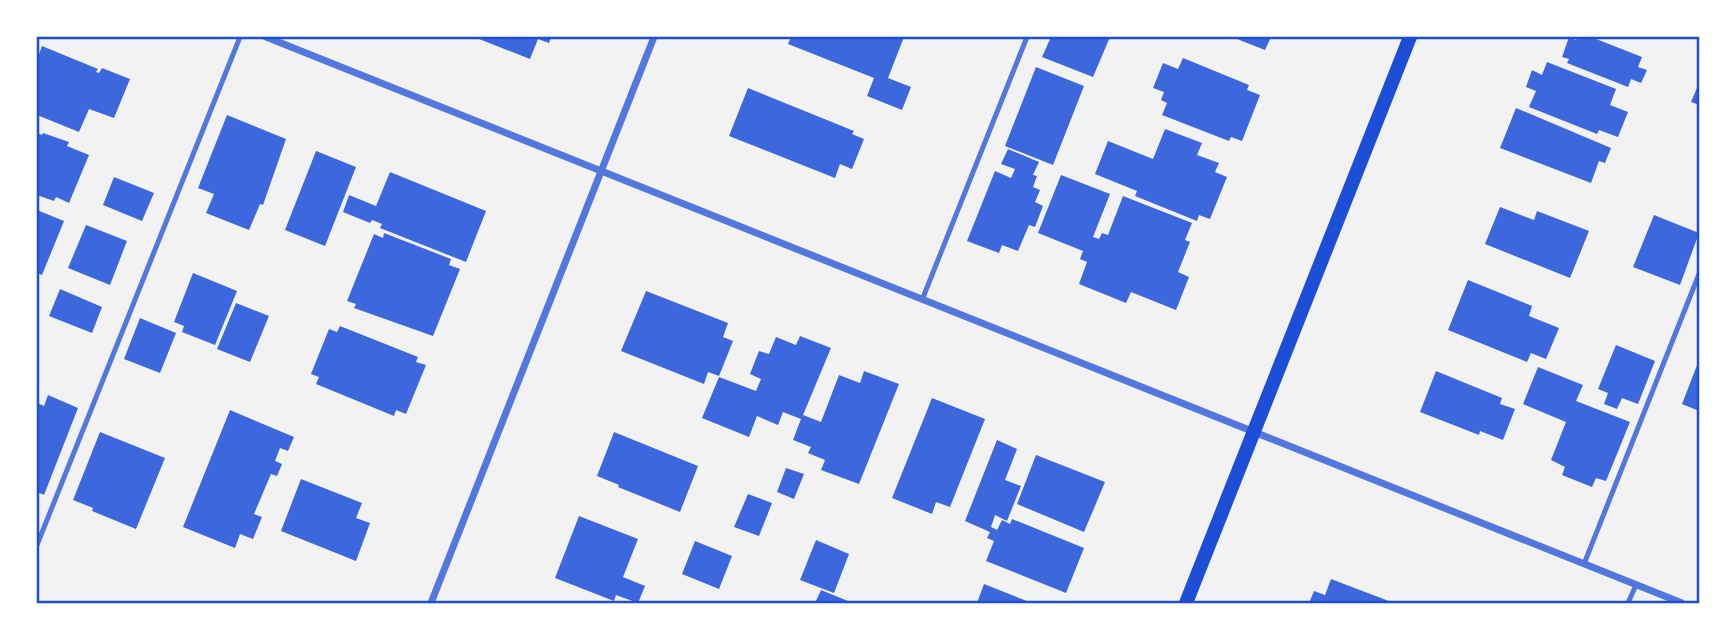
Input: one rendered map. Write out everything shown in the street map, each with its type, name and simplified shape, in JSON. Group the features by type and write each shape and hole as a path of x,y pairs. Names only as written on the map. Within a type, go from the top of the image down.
{"main road":[{"path":"1186,603 1410,37"}],"street":[{"path":"269,37 600,172 1682,603"},
{"path":"431,603 654,37"}],"lane":[{"path":"37,545 240,37"},
{"path":"922,300 1027,37"},
{"path":"1584,564 1699,274"},
{"path":"1628,603 1636,585"}],"building":[{"path":"474,37 551,37 549,43 538,39 530,59"},
{"path":"791,37 904,37 888,78 911,87 902,110 867,96 874,78 788,44"},
{"path":"1051,37 1110,37 1093,77 1042,57"},
{"path":"1232,37 1271,37 1265,50"},
{"path":"1569,37 1576,40 1578,37 1591,37 1642,57 1638,67 1647,70 1641,83 1631,79 1628,87 1567,63 1569,59 1562,57"},
{"path":"42,46 98,69 96,72 99,73 102,68 130,79 114,118 89,109 79,132 37,115 37,60"},
{"path":"1183,58 1249,85 1247,90 1260,95 1242,141 1231,137 1229,141 1162,115 1167,103 1161,100 1164,92 1153,88 1163,63 1178,69"},
{"path":"1547,62 1616,89 1610,105 1628,112 1618,137 1599,130 1597,134 1529,107 1536,91 1526,87 1532,70 1542,75"},
{"path":"1036,67 1084,86 1053,165 1005,146"},
{"path":"1699,83 1699,105 1691,102"},
{"path":"748,88 854,131 852,134 864,139 852,169 840,164 835,178 729,136"},
{"path":"1516,108 1611,148 1605,163 1599,161 1591,183 1500,148"},
{"path":"227,115 286,139 263,205 260,204 249,230 206,213 214,194 198,188"},
{"path":"1165,129 1202,143 1197,155 1219,163 1215,172 1227,177 1210,219 1199,215 1197,221 1135,196 1137,191 1095,174 1108,141 1153,159"},
{"path":"37,133 69,142 67,146 89,155 69,203 56,197 54,201 37,195"},
{"path":"1008,149 1039,162 1033,175 1037,176 1033,187 1040,190 1035,202 1043,206 1035,227 1029,225 1018,251 1002,245 999,253 967,241 995,171 1011,178 1015,169 1001,164"},
{"path":"316,151 356,167 325,246 285,230"},
{"path":"390,172 486,211 466,262 380,228 382,224 372,220 370,223 343,212 349,195 376,206"},
{"path":"1061,175 1110,194 1093,237 1099,239 1102,233 1108,235 1123,196 1192,223 1185,240 1190,242 1178,272 1189,277 1176,310 1131,292 1126,303 1079,284 1087,262 1080,259 1083,251 1038,233"},
{"path":"114,177 154,193 142,221 103,205"},
{"path":"1500,207 1534,220 1537,211 1589,231 1570,278 1485,244"},
{"path":"37,210 64,221 42,275 37,273"},
{"path":"1654,215 1699,233 1680,285 1633,267"},
{"path":"86,225 127,241 110,285 68,268"},
{"path":"384,233 451,259 449,265 460,269 433,336 354,308 356,304 347,301 374,234 383,238"},
{"path":"193,273 237,291 215,345 182,332 184,326 174,322"},
{"path":"1468,280 1532,306 1529,316 1559,328 1546,359 1531,353 1527,362 1448,330"},
{"path":"60,289 102,307 92,333 49,316"},
{"path":"646,291 728,323 723,337 733,341 719,376 708,372 704,384 621,351"},
{"path":"236,303 269,316 250,362 217,349"},
{"path":"140,318 176,333 160,373 124,359"},
{"path":"340,326 418,357 416,362 426,365 406,414 396,410 394,416 316,384 319,377 311,374 329,329 337,332"},
{"path":"800,336 831,348 803,415 821,422 839,375 860,383 864,371 899,384 859,484 821,470 825,460 808,453 811,447 793,440 801,419 783,412 778,425 757,416 749,437 702,418 719,377 756,391 761,379 750,374 759,351 769,354 776,337 796,345"},
{"path":"1616,345 1655,361 1638,404 1622,398 1617,409 1604,404 1608,393 1598,389"},
{"path":"1699,360 1699,411 1682,404"},
{"path":"1538,367 1583,385 1576,401 1630,422 1606,481 1596,478 1592,487 1562,475 1565,467 1551,460 1566,422 1523,404"},
{"path":"1436,371 1502,398 1500,404 1515,409 1503,440 1480,431 1479,435 1420,412"},
{"path":"48,395 78,408 44,495 37,492 37,403 44,406"},
{"path":"932,398 985,419 950,507 936,502 932,514 892,498"},
{"path":"230,410 294,437 288,451 280,448 275,461 282,464 277,476 271,474 254,514 262,517 253,539 240,534 235,548 183,527"},
{"path":"100,432 165,458 136,529 73,500"},
{"path":"614,432 698,466 680,512 597,476"},
{"path":"997,440 1017,449 1005,480 1021,486 1007,521 995,515 991,527 997,530 1002,520 1010,524 1012,519 1084,548 1066,593 986,561 994,541 987,538 990,532 965,521"},
{"path":"1036,455 1105,482 1084,532 1017,504"},
{"path":"786,468 804,474 794,499 777,492"},
{"path":"301,479 362,503 356,518 370,523 356,561 281,531"},
{"path":"748,494 772,503 759,536 734,527"},
{"path":"579,516 638,539 623,577 645,586 638,603 616,595 614,601 555,578"},
{"path":"816,540 849,554 834,593 800,580"},
{"path":"695,541 732,556 719,589 682,574"},
{"path":"1331,579 1394,603 1309,603 1314,591 1325,595"},
{"path":"984,584 1032,603 977,603"},
{"path":"821,590 848,601 815,603"}]}
